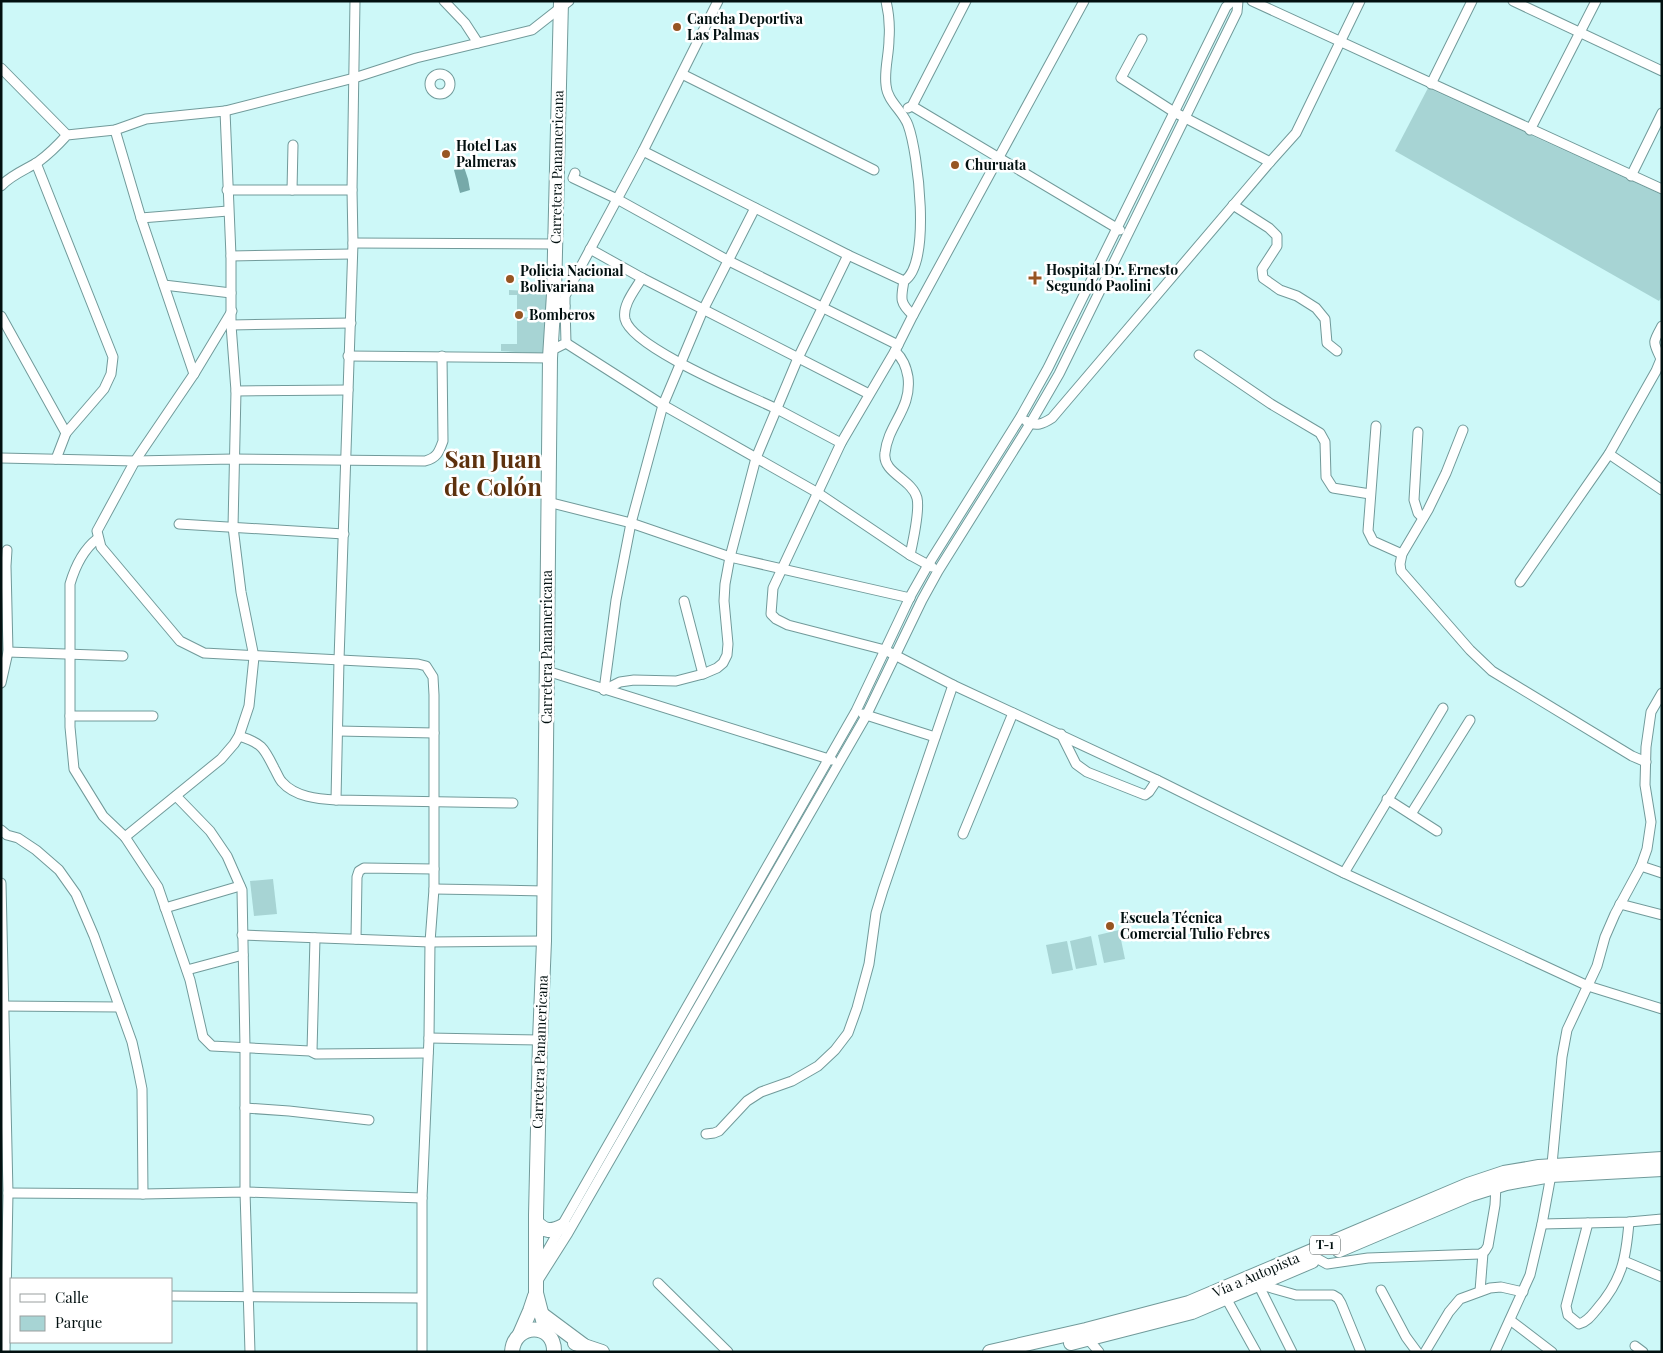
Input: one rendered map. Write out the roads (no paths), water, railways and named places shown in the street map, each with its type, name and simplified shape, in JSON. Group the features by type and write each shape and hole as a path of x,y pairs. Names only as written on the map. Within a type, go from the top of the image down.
{"main road":[{"name":"Carretera Panamericana","path":"551,1342 540,1313 536,1283 536,1222 545,891 550,353 554,294 564,4"},
{"name":"Vía a Autopista","path":"1033,1352 1189,1303 1468,1185 1504,1173 1662,1159"},
{"name":"Vía a Autopista","path":"990,1352 1192,1312 1471,1194 1506,1182 1552,1170 1662,1169"},
{"path":"536,1222 545,1230 550,1231 563,1226"},
{"name":"Carretera Panamericana","path":"511,1350 530,1311 536,1283"},
{"path":"540,1313 583,1345"},
{"path":"520,1334 534,1329 544,1332 551,1342 583,1345 602,1352"}],"street":[{"path":"336,800 339,660 347,460 348,356 351,323 353,243 355,1"},
{"path":"444,1 465,23 478,43"},
{"path":"566,343 565,296 643,151 718,1"},
{"path":"886,1 890,41 885,72 886,86 891,100 907,123 913,140 920,206 919,247 914,266 908,278 904,281 901,296 903,307 913,315"},
{"path":"900,111 912,106 966,1"},
{"path":"1084,1 998,156 896,348 841,443 773,588 771,614 788,625 885,650 953,685 1157,780 1344,873 1588,986 1662,1009"},
{"path":"536,1283 563,1226 856,711 910,598 928,565 1020,418 1048,368 1226,7 1232,1"},
{"path":"536,1283 568,1233 866,716 938,571 1059,374 1237,12 1238,1"},
{"path":"1252,1 1662,189"},
{"path":"1020,418 1030,424 1038,425 1052,418 1296,133 1360,1"},
{"path":"1431,84 1472,1"},
{"path":"1513,1 1662,71"},
{"path":"1530,130 1596,1"},
{"path":"1,186 7,179 36,163 67,135 115,130 146,119 225,111 354,78 416,58 532,30 564,4"},
{"path":"1142,39 1121,78 1174,112 1270,162"},
{"path":"1,68 67,135"},
{"path":"682,74 874,170"},
{"path":"912,106 1127,234"},
{"path":"125,837 221,759 239,736 249,706 254,657 233,528 236,391 225,111"},
{"path":"1631,176 1662,113"},
{"path":"115,130 194,374"},
{"path":"292,190 293,145"},
{"path":"643,151 848,255 904,281"},
{"path":"36,163 113,357 111,374 104,389 66,433 56,459"},
{"path":"575,173 573,178 617,199 896,348 906,365 908,394 905,407 892,430 884,456 888,466 911,485 918,502 910,555"},
{"path":"227,190 352,190"},
{"path":"1233,205 1278,236 1277,246 1262,269 1263,278 1280,290 1297,296 1316,308 1325,319 1327,343 1337,351"},
{"path":"604,690 616,600 631,523 664,405 703,310 755,208"},
{"path":"142,218 228,211"},
{"path":"353,243 556,244"},
{"path":"590,249 703,310 869,394"},
{"path":"231,256 352,254"},
{"path":"604,690 620,682 634,680 676,681 703,674 717,668 727,655 728,644 724,601 730,557 756,458 798,358 848,255"},
{"path":"642,278 626,305 624,318 629,328 647,343 680,363 776,409 841,443"},
{"path":"164,286 231,293"},
{"path":"554,294 565,306"},
{"path":"232,311 194,374 135,461 96,532 97,539 101,548 180,642 204,653 418,664 426,666 433,677 434,890 430,942 429,1038 422,1198 422,1352"},
{"path":"1,316 7,323 66,433"},
{"path":"232,325 351,323"},
{"path":"1520,582 1609,454 1660,363 1661,359 1655,348 1654,341 1662,326"},
{"path":"566,343 664,405 818,493 910,555 938,571"},
{"path":"348,356 550,353 566,343"},
{"path":"1200,355 1271,404 1320,433 1325,442 1326,477 1333,488 1370,494"},
{"path":"1,458 135,461 234,459 425,461 434,459 439,454 442,441 442,356"},
{"path":"236,391 348,390"},
{"path":"1376,426 1368,526 1373,541 1402,554"},
{"path":"1463,430 1446,473 1402,554 1401,571 1470,650 1492,671 1632,756 1646,762"},
{"path":"1418,432 1414,500 1418,513 1423,518"},
{"path":"1609,454 1662,490"},
{"path":"548,502 631,523 730,557 910,598"},
{"path":"179,524 344,534"},
{"path":"97,539 91,544 75,569 70,584 70,716 74,769 103,816 125,837 158,887 187,970 203,1037 212,1046 245,1046 312,1051 316,1054 428,1053"},
{"path":"1,683 8,652 4,566 7,550"},
{"path":"684,601 703,674"},
{"path":"8,652 123,656"},
{"path":"547,671 839,763"},
{"path":"706,1134 719,1131 747,1101 761,1092 792,1081 818,1066 835,1050 848,1033 869,964 876,913 953,685"},
{"path":"1495,1352 1530,1275 1542,1224 1552,1170 1562,1057 1567,1030 1597,966 1606,937 1620,904 1641,866 1647,849 1651,822 1646,785 1646,747 1651,712 1662,693"},
{"path":"1344,873 1443,708"},
{"path":"856,711 866,716 935,737"},
{"path":"963,834 1014,713"},
{"path":"70,716 152,716"},
{"path":"1411,814 1470,720"},
{"path":"338,731 434,733"},
{"path":"1061,734 1076,764 1087,772 1145,795 1157,780"},
{"path":"239,736 251,740 264,748 281,782 295,791 312,798 513,803"},
{"path":"176,796 210,831 227,856 242,890 245,1192 250,1352"},
{"path":"1387,799 1438,831"},
{"path":"1,830 23,841 59,870 71,885 94,936 132,1042 142,1089 143,1194"},
{"path":"1641,866 1662,872"},
{"path":"356,939 357,877 359,871 364,868 434,869"},
{"path":"1,883 8,1193 4,1259 9,1293 5,1352"},
{"path":"165,908 240,886"},
{"path":"434,890 545,891"},
{"path":"1620,904 1662,915"},
{"path":"242,935 430,942 544,942"},
{"path":"312,1051 315,938"},
{"path":"187,970 243,955"},
{"path":"3,1006 119,1007"},
{"path":"429,1038 540,1040"},
{"path":"245,1108 370,1120"},
{"path":"1480,1291 1483,1253 1488,1246 1495,1205 1496,1186"},
{"path":"8,1193 143,1194 245,1192 422,1198"},
{"path":"1542,1224 1657,1220 1662,1227"},
{"path":"1588,1223 1566,1306 1568,1315 1577,1323 1586,1321 1615,1286 1624,1261 1629,1222"},
{"path":"1318,1259 1327,1264 1368,1258 1457,1256 1483,1253"},
{"path":"1624,1261 1662,1277"},
{"path":"658,1283 728,1352"},
{"path":"1258,1284 1292,1352"},
{"path":"1258,1284 1284,1293 1296,1295 1333,1295 1338,1298 1361,1352"},
{"path":"1425,1352 1455,1304 1480,1291 1501,1287 1523,1292"},
{"path":"1381,1290 1401,1329 1417,1352"},
{"path":"172,1296 421,1298"},
{"path":"1226,1298 1256,1352"},
{"path":"1510,1320 1552,1352"},
{"path":"1087,1334 1099,1352"},
{"path":"1635,1346 1644,1352"}],"place":[{"name":"Cancha Deportiva Las Palmas","path":"677,27"},
{"name":"Hotel Las Palmeras","path":"446,154"},
{"name":"Churuata","path":"955,165"},
{"name":"Hospital Dr. Ernesto Segundo Paolini","path":"1035,278"},
{"name":"Policia Nacional Bolivariana","path":"510,279"},
{"name":"Bomberos","path":"519,315"},
{"name":"Escuela Técnica Comercial Tulio Febres","path":"1110,926"}],"district":[{"name":"San Juan de Colón","path":"493,474"}]}
